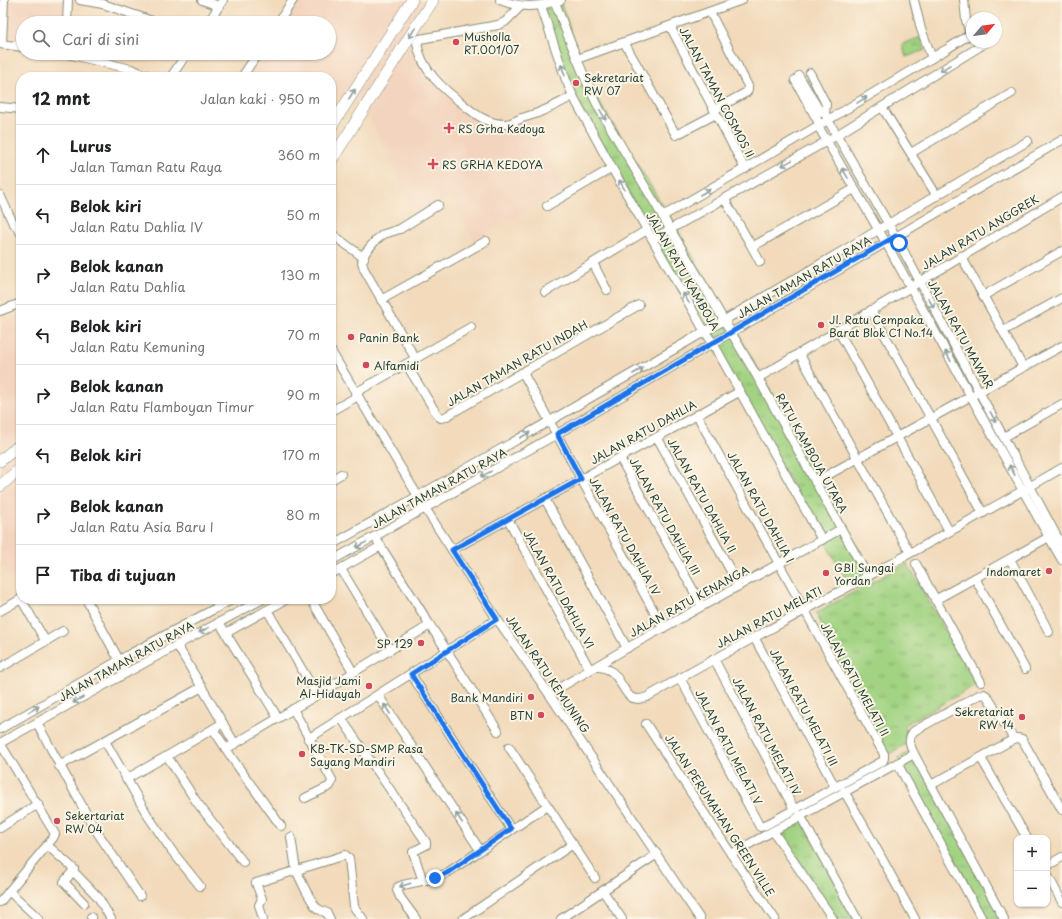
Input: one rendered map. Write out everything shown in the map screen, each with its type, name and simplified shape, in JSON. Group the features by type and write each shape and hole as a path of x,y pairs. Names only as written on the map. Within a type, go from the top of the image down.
{"main road":[{"path":"336,119 412,0"},
{"path":"336,153 433,0"},
{"path":"0,461 16,449"},
{"path":"0,486 16,472"}],"street":[{"path":"4,0 1,44 16,46"},
{"path":"67,16 68,0"},
{"path":"80,0 104,2 140,16"},
{"path":"202,0 221,3 213,16"},
{"path":"283,16 293,0"},
{"path":"500,0 521,6 541,6 558,1"},
{"path":"577,59 742,0"},
{"path":"914,0 921,29 932,58"},
{"path":"964,0 966,22"},
{"name":"JALAN RATU KAMBOJA","path":"558,1 577,59 589,89 600,110 733,334"},
{"path":"521,6 505,22 498,25 422,38 417,43 420,56 436,81 446,92 474,113 488,121 506,124 542,111 573,96"},
{"name":"JALAN RATU KAMBOJA","path":"541,6 566,80 573,96 612,168 740,392 822,540"},
{"path":"624,42 676,135 715,112 746,92 748,89 748,86 710,12"},
{"name":"JALAN TAMAN COSMOS II","path":"670,26 745,169"},
{"path":"663,216 819,126 827,116 932,58 966,36"},
{"path":"653,239 837,135 977,48"},
{"path":"92,60 137,72"},
{"path":"174,72 182,60"},
{"path":"245,72 253,60"},
{"path":"810,72 826,104 827,116"},
{"name":"JALAN RATU MAWAR","path":"1062,546 1026,489 970,396 885,242 826,141 797,78 818,110 827,116 895,236 1004,436 1026,489 1062,560"},
{"path":"911,153 1012,93"},
{"path":"0,107 16,109"},
{"path":"882,107 937,196"},
{"name":"JALAN TAMAN RATU RAYA","path":"336,543 422,502 709,338 733,334 895,236 1062,140"},
{"name":"JALAN TAMAN RATU RAYA","path":"336,558 375,537 422,502 709,338 725,322 879,232 1028,141"},
{"path":"547,206 612,168"},
{"path":"752,247 854,189"},
{"path":"0,195 16,226"},
{"name":"JALAN RATU ANGGREK","path":"758,378 1062,196"},
{"path":"724,198 760,262"},
{"path":"415,358 381,300 364,269 362,262 365,253 376,240 384,234 400,229 438,205"},
{"path":"545,292 647,230"},
{"path":"336,237 364,258"},
{"path":"381,300 486,241"},
{"path":"983,296 1062,251"},
{"path":"961,256 1023,367"},
{"path":"593,263 607,290"},
{"path":"1003,331 1062,298"},
{"path":"0,311 16,305"},
{"name":"JALAN TAMAN RATU INDAH","path":"406,364 438,416 441,418 445,417 639,305"},
{"path":"871,310 983,513"},
{"path":"336,408 415,358 470,327"},
{"path":"838,330 949,531"},
{"name":"RATU KAMBOJA UTARA","path":"733,334 868,577"},
{"path":"815,482 1062,346"},
{"path":"799,353 910,553"},
{"name":"JALAN RATU KEMUNING","path":"336,360 452,550 700,919"},
{"path":"523,373 553,427"},
{"name":"JALAN RATU DAHLIA","path":"452,550 740,392"},
{"path":"1004,436 1062,404"},
{"name":"JALAN RATU DAHLIA I","path":"697,415 805,610"},
{"name":"JALAN RATU DAHLIA IV","path":"553,427 663,628"},
{"name":"JALAN RATU DAHLIA II","path":"657,437 739,586"},
{"name":"JALAN RATU DAHLIA III","path":"620,458 702,606"},
{"name":"JALAN RATU MELATI","path":"593,668 603,666 613,672 631,698 636,700 647,697 754,637 868,577 1062,468"},
{"path":"336,477 341,474"},
{"path":"545,499 627,648"},
{"name":"JALAN RATU DAHLIA VI","path":"508,519 593,668"},
{"name":"JALAN RATU KENANGA","path":"549,694 627,648 841,529"},
{"path":"375,537 498,730"},
{"path":"935,600 1049,537"},
{"path":"336,572 381,546"},
{"path":"1010,559 1050,632"},
{"path":"916,564 980,682"},
{"path":"342,569 390,650"},
{"path":"975,578 1025,669"},
{"path":"0,611 16,602"},
{"path":"24,604 46,642"},
{"path":"89,604 123,667"},
{"name":"JALAN TAMAN RATU RAYA","path":"0,743 37,723 123,667 225,604"},
{"name":"JALAN TAMAN RATU RAYA","path":"0,729 123,667 177,645 253,604"},
{"path":"226,633 278,604"},
{"path":"314,604 353,672"},
{"path":"267,610 317,695"},
{"name":"JALAN RATU MELATI II","path":"805,610 884,754 883,761 835,787"},
{"path":"308,739 497,619"},
{"path":"219,622 278,718"},
{"path":"226,749 293,710 430,625"},
{"path":"0,668 63,631"},
{"name":"JALAN RATU MELATI III","path":"754,637 835,787"},
{"path":"177,645 236,744"},
{"name":"JALAN RATU MELATI IV","path":"714,659 797,812 764,826 759,826"},
{"path":"411,674 511,829"},
{"name":"JALAN RATU MELATI V","path":"680,678 759,826"},
{"path":"59,766 202,687"},
{"path":"1004,919 914,754 909,739 914,731 979,695 984,694 987,696 1014,739"},
{"path":"378,695 480,850"},
{"path":"293,710 332,780 330,786 305,798"},
{"path":"341,718 426,842 426,845 413,852 423,881"},
{"path":"37,723 59,766 93,826 140,896"},
{"path":"126,779 223,723"},
{"name":"JALAN PERUMAHAN GREEN VILLE","path":"646,724 775,919"},
{"path":"213,729 250,785 281,826"},
{"path":"931,785 1017,738 1022,739 1062,810"},
{"path":"105,741 148,816 168,845 200,886"},
{"path":"0,743 55,834 0,902"},
{"path":"509,747 595,878"},
{"path":"797,812 844,791 914,754"},
{"path":"167,756 196,801 243,862"},
{"path":"981,758 1025,835"},
{"path":"897,763 982,919"},
{"path":"731,854 773,830 835,787"},
{"path":"844,791 915,919"},
{"path":"0,828 38,804"},
{"path":"416,919 402,899 397,890 398,887 435,878 447,873 547,806"},
{"path":"797,812 856,919"},
{"path":"773,830 833,919"},
{"path":"291,837 296,870 315,906 327,913 330,919"},
{"path":"463,919 572,844"},
{"path":"47,845 73,868 73,871 98,898 111,919"},
{"path":"561,919 657,854"},
{"path":"263,919 259,905 262,899 256,883 345,855 348,857 351,873 354,907 363,919"},
{"path":"1050,864 1062,857"},
{"path":"73,871 64,883 84,903"},
{"path":"1050,880 1062,902"},
{"path":"9,891 39,919"},
{"path":"603,891 622,919"}],"shaded area":[{"path":"0,0 73,0 72,16 16,16 16,36 0,35"},
{"path":"298,0 429,0 411,42 427,72 443,91 500,126 529,119 564,190 473,240 451,194 415,212 366,112 336,96 336,72 253,72 261,60 336,60 336,16 288,16"},
{"path":"16,316 16,589 0,562 0,324"}],"green space":[{"path":"561,4 592,90 677,229 741,339 874,576 851,588 738,390 574,95 538,12"},
{"path":"921,37 925,50 906,57 902,44"},
{"path":"907,563 976,685 905,725 908,743 885,756 816,613"},
{"path":"912,751 1002,919 988,919 898,758"},
{"path":"801,818 856,919 834,919 776,832"}],"place":[{"name":"Musholla RT.001/07","path":"456,42"},
{"name":"Sekretariat RW 07","path":"576,83"},
{"name":"RS Grha Kedoya","path":"449,128"},
{"name":"RS GRHA KEDOYA","path":"433,164"},
{"name":"Jl. Ratu Cempaka Barat Blok C1 No.14","path":"821,325"},
{"name":"Panin Bank","path":"351,337"},
{"name":"Alfamidi","path":"366,365"},
{"name":"Indomaret","path":"1049,571"},
{"name":"GBI Sungai Yordan","path":"826,573"},
{"name":"SP 129","path":"421,643"},
{"name":"Masjid Jami Al-Hidayah","path":"369,686"},
{"name":"Bank Mandiri","path":"531,697"},
{"name":"BTN","path":"541,715"},
{"name":"Sekretariat RW 14","path":"1022,717"},
{"name":"KB-TK-SD-SMP Rasa Sayang Mandiri","path":"302,754"},
{"name":"Sekertariat RW 04","path":"57,821"}],"route":[{"path":"435,878 447,873 511,829 411,674 497,619 452,550 581,479 557,434 896,236 899,243"}]}
